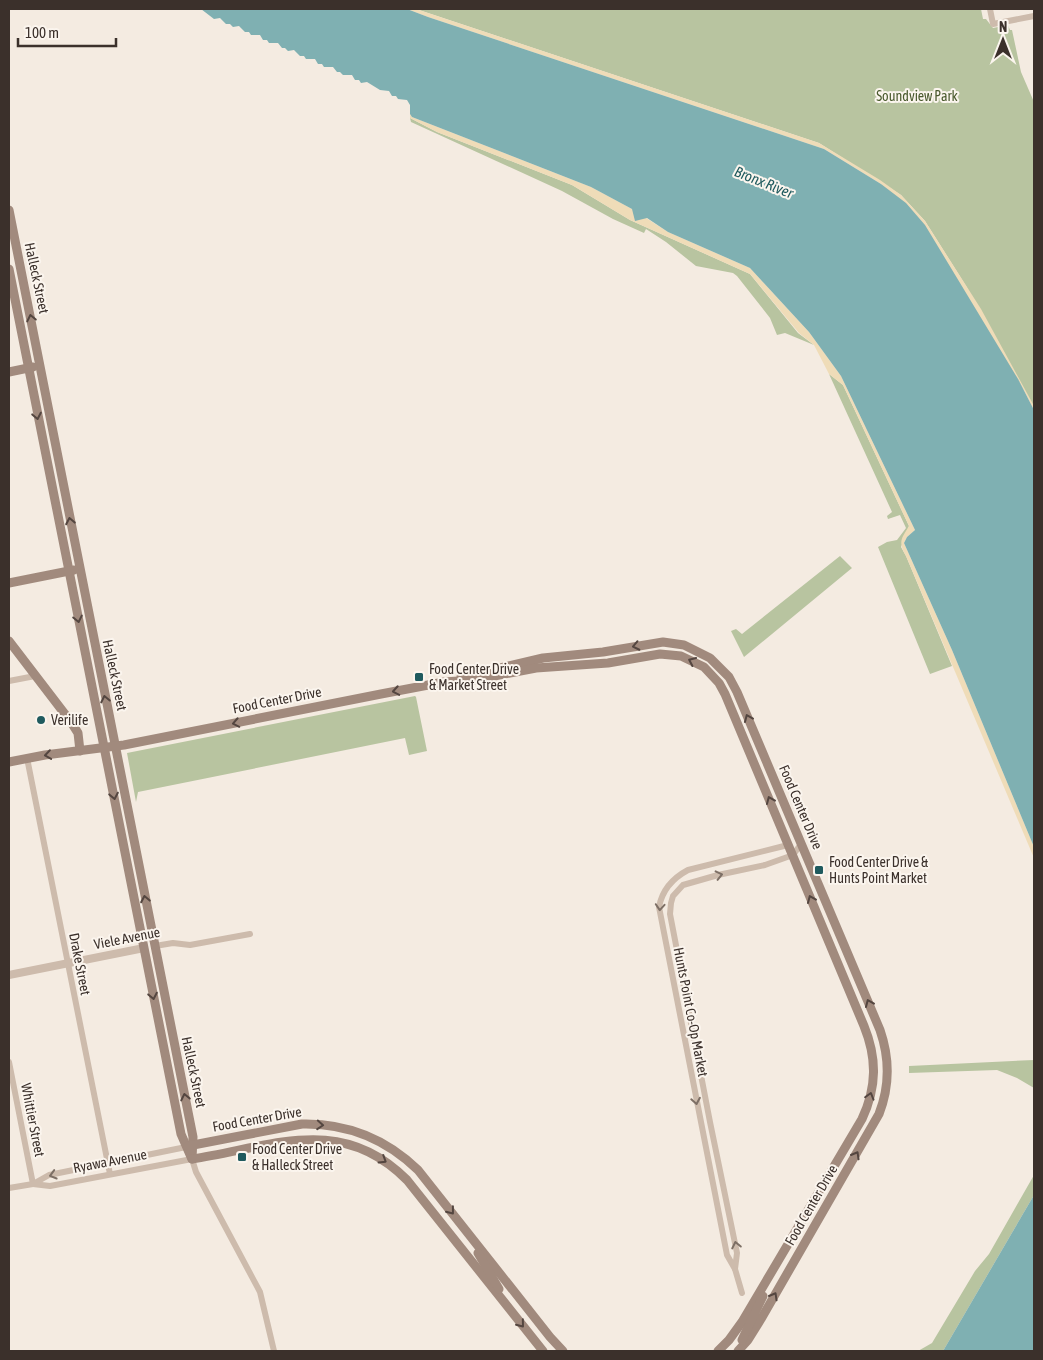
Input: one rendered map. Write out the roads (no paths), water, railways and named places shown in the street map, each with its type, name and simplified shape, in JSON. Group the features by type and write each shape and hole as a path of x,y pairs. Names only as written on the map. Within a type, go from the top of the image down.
{"main road":[{"name":"Halleck Street","path":"9,210 193,1137 189,1146 182,1139 9,269"},
{"path":"9,372 40,366"},
{"path":"9,583 79,569"},
{"path":"9,641 71,722 78,733 80,750"},
{"name":"Food Center Drive","path":"9,762 80,750 116,747 444,682 473,673 549,657 603,652 656,642 684,645 710,658 729,678 737,692 880,1030 887,1054 887,1084 881,1107 871,1129 761,1319 748,1340 737,1351"},
{"name":"Food Center Drive","path":"444,682 474,680 536,668 608,663 660,654 674,655 697,663 714,677 723,689 740,728 866,1031 872,1046 874,1067 872,1089 864,1114 739,1327 730,1340 718,1351"},
{"path":"740,728 766,773 779,791"},
{"name":"Viele Avenue","path":"144,948 155,946"},
{"name":"Food Center Drive","path":"189,1146 302,1124 328,1125 353,1130 377,1140 409,1162 426,1180 550,1338 563,1351"},
{"name":"Food Center Drive","path":"192,1159 303,1139 338,1141 370,1152 390,1165 407,1180 543,1351"},
{"path":"189,1146 192,1159"},
{"path":"463,1226 509,1309"},
{"path":"737,1351 779,1261"}],"street":[{"path":"990,9 993,24 1034,16"},
{"path":"9,681 35,676"},
{"name":"Drake Street","path":"27,758 110,1174"},
{"path":"793,855 801,844"},
{"name":"Hunts Point Co-Op Market","path":"742,1293 735,1269 727,1255 659,908 662,896 673,880 688,870 788,845"},
{"name":"Hunts Point Co-Op Market","path":"735,1269 737,1253 670,914 671,903 673,896 678,890 689,883 765,865 793,855"},
{"name":"Viele Avenue","path":"155,946 190,945 250,934"},
{"name":"Viele Avenue","path":"9,975 144,948"},
{"name":"Whittier Street","path":"9,1062 33,1184"},
{"name":"Ryawa Avenue","path":"33,1184 49,1175 189,1146"},
{"path":"192,1159 196,1172 260,1292 274,1351"},
{"name":"Ryawa Avenue","path":"9,1188 33,1184 50,1186 192,1159"}],"water":[{"name":"Bronx River","path":"201,9 407,9 824,149 881,184 906,203 925,225 1018,379 1034,410 1034,847 952,650 904,543 907,537 915,530 841,376 809,332 750,268 668,232 647,218 635,221 632,209 591,187 412,117 407,100 398,99 396,96 392,96 389,91 380,90 367,82 361,83 359,80 355,80 352,75 343,75 333,67 324,67 322,64 318,64 315,59 306,59 294,50 288,51 282,48 278,43 269,43 267,40 263,40 260,35 251,35 239,26 233,27 230,24 226,24 220,18 214,19"},
{"path":"1034,1195 1034,1351 943,1351"}],"place":[{"name":"Food Center Drive & Market Street","path":"419,677"},
{"name":"Verilife","path":"41,720"},
{"name":"Food Center Drive & Hunts Point Market","path":"819,870"},
{"name":"Food Center Drive & Halleck Street","path":"242,1157"}],"park label":[{"name":"Soundview Park","path":"917,96"}]}
